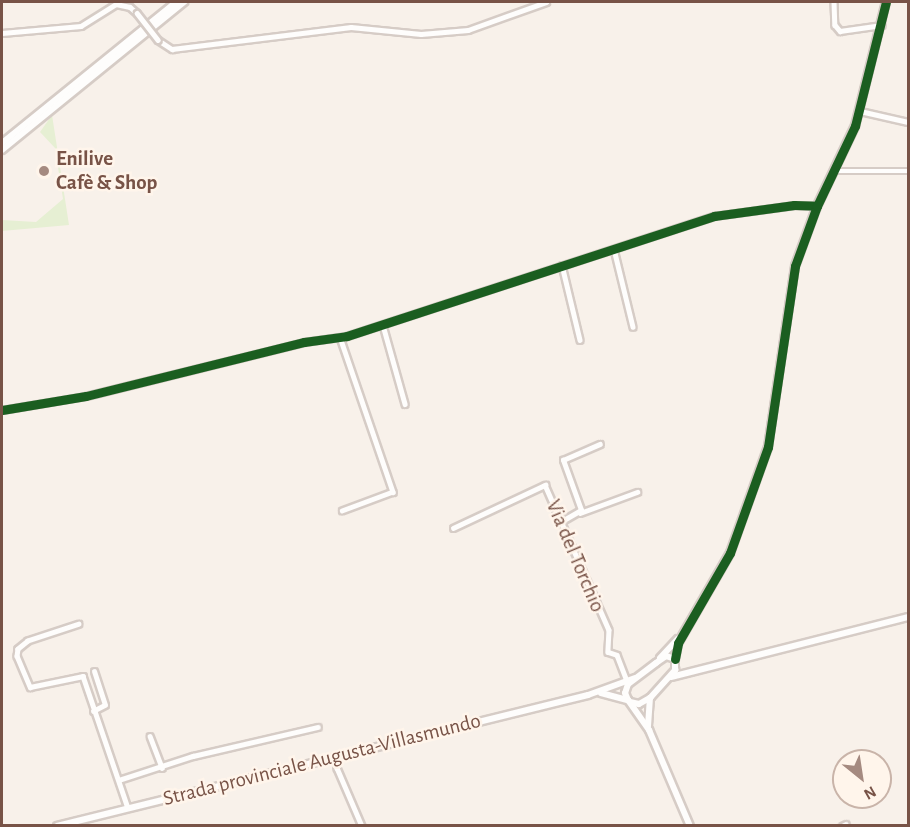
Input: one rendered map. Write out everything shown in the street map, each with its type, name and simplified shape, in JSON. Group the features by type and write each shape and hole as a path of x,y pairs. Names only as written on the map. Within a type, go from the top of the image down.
{"main road":[{"path":"2,143 176,2"},
{"path":"2,150 186,2"},
{"path":"588,695 609,693 639,704 650,698 675,670 675,650 730,553 768,447 795,266 817,206 860,111 886,2"},
{"path":"665,679 707,666 909,617"},
{"path":"656,663 685,633"},
{"path":"690,825 648,730 629,701 625,687 666,656 689,667 707,666"},
{"path":"588,695 635,678"},
{"name":"Strada provinciale Augusta-Villasmundo","path":"57,825 588,695"},
{"path":"648,730 650,698"}],"street":[{"path":"2,33 81,26 116,4 130,7 158,40 172,49 351,27 421,34 468,30 546,2"},
{"path":"834,2 835,25 840,31 882,25"},
{"path":"860,111 909,122"},
{"path":"834,171 909,171"},
{"path":"2,410 86,396 304,342 340,337 383,325 714,216 817,206"},
{"path":"614,249 633,327"},
{"path":"562,265 580,340"},
{"path":"383,325 405,404"},
{"path":"340,337 393,492 342,511"},
{"path":"580,513 563,460 600,444"},
{"name":"Via del Torchio","path":"453,528 539,485 545,485 609,630 608,652 617,655 627,681"},
{"path":"562,521 637,492"},
{"path":"80,624 28,641 17,652 30,687 83,676 93,711 128,808"},
{"path":"93,711 105,705 94,672"},
{"path":"119,780 254,740 318,727"},
{"path":"150,736 162,768"},
{"path":"337,757 337,768 362,825"}],"green space":[{"path":"52,115 69,225 2,231 2,220 36,222 63,199 55,148 40,132"}],"cycle path":[{"path":"675,659 678,643 730,553 768,447 795,266 817,206 855,126 886,2"},
{"path":"2,410 86,396 304,342 347,336 714,216 794,205 817,206"}],"place":[{"name":"Enilive Cafè & Shop","path":"44,171"}]}
